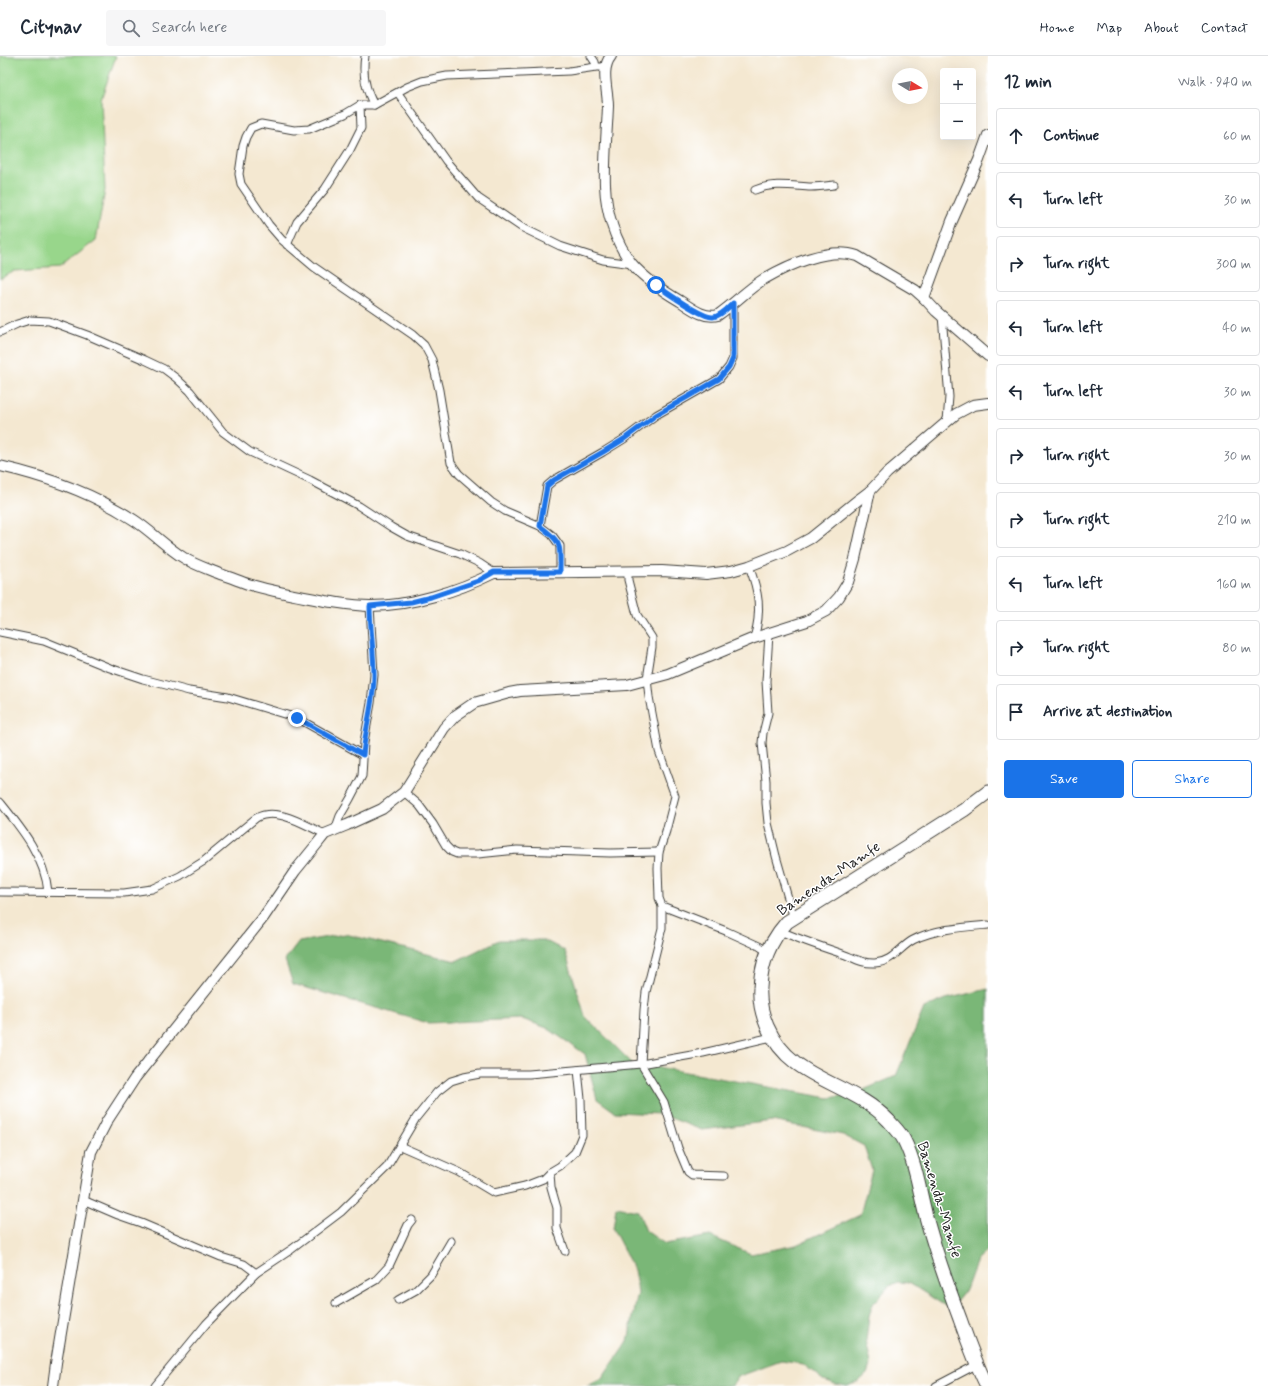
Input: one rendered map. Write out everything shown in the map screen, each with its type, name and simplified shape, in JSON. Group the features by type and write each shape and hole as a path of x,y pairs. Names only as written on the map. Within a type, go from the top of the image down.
{"highway":[{"name":"Bamenda-Mamfe","path":"987,1386 976,1365 948,1288 928,1224 915,1168 901,1134 870,1104 854,1094 815,1076 802,1068 779,1047 764,1020 760,994 760,980 764,960 768,952 780,931 795,917 964,810 988,792"}],"street":[{"path":"365,56 364,81 368,95 374,105"},
{"path":"591,56 601,67 608,104 605,185 606,199 614,231 633,264 667,293 708,316 718,316 764,280 784,269 809,259 834,253 849,253 857,256 908,286 924,298 942,316 988,356"},
{"path":"560,572 560,546 552,535 540,526 505,511 492,502 459,474 451,463 439,390 432,360 424,345 413,335 314,267 288,245 269,225 241,184 239,174 240,162 246,136 251,128 261,124 294,130 309,129 345,114 360,105 374,105 407,87 422,81 447,76 569,71 601,67 611,56"},
{"path":"398,93 446,161 478,198 521,227 560,246 603,260 633,264"},
{"path":"288,245 297,222 325,188 350,150 361,128 360,105"},
{"path":"924,298 952,221 979,160 988,135"},
{"path":"755,190 764,186 787,185 812,187 834,185"},
{"path":"540,526 547,486 554,480 624,439 656,415 719,379 729,367 733,358 733,303"},
{"path":"942,316 949,397 947,421"},
{"path":"0,332 30,320 49,321 87,335 164,369 190,391 223,432 250,452 310,480 359,506 407,536 460,554 494,572"},
{"path":"0,466 34,474 77,489 104,501 135,521 184,558 199,566 249,584 275,591 342,604 370,606 411,602 431,597 478,581 494,572 662,571 706,574 731,571 749,566 788,551 811,538 870,491 887,472 947,421 966,408 988,403"},
{"path":"0,892 124,893 152,889 180,876 204,861 256,818 263,814 284,816 330,832 382,808 404,792 444,728 455,716 474,703 520,691 627,685 668,674 754,638 807,621 826,612 839,597 848,582 855,559 870,491"},
{"path":"749,566 757,587 760,607 754,638"},
{"path":"628,571 628,580 637,614 652,638 648,679 649,697 659,751 675,796 659,852 659,898 662,906 662,928 648,984 645,1004 641,1064 664,1102 678,1148 688,1172 692,1175 724,1176"},
{"path":"53,1386 91,1152 107,1121 135,1078 263,918 295,871 330,832 362,776 364,742 373,692 374,675 370,606"},
{"path":"0,632 44,641 110,668 143,678 189,691 228,697 297,718 363,755"},
{"path":"769,634 766,681 768,713 762,743 766,781 766,803 768,823 776,856 792,912 795,917"},
{"path":"404,792 419,805 433,824 446,846 452,852 457,854 478,854 517,850 610,853 659,852"},
{"path":"0,802 34,848 44,870 48,892"},
{"path":"662,906 743,939 768,952"},
{"path":"780,931 857,961 875,963 886,961 913,940 955,928 988,925"},
{"path":"155,1386 206,1324 256,1272 292,1249 341,1212 387,1167 416,1118 436,1092 451,1081 480,1074 529,1074 641,1064 703,1053 772,1036"},
{"path":"400,1146 459,1172 494,1194 531,1184 543,1179 575,1152 582,1135 581,1099 578,1070"},
{"path":"550,1172 551,1187 557,1208 557,1228 565,1251"},
{"path":"83,1200 112,1213 147,1225 221,1257 244,1264 256,1272"},
{"path":"336,1303 376,1280 390,1266 408,1225 412,1220"},
{"path":"398,1300 416,1290 431,1275 451,1241"},
{"path":"936,1386 976,1365"}],"green space":[{"path":"0,56 116,56 101,99 105,190 96,240 60,268 15,271 0,279"},
{"path":"345,934 456,961 499,940 544,940 565,951 585,1016 634,1065 641,1064 829,1098 854,1094 896,1076 924,1008 946,999 988,989 988,1250 977,1260 966,1290 950,1309 909,1283 898,1282 888,1287 873,1304 869,1317 866,1341 871,1363 867,1374 858,1382 847,1386 823,1380 803,1364 781,1361 737,1377 732,1386 587,1386 601,1380 628,1341 638,1293 634,1270 613,1229 616,1207 638,1211 646,1231 665,1244 710,1236 751,1254 796,1245 860,1215 872,1170 864,1146 843,1135 772,1121 702,1130 660,1114 615,1112 597,1099 585,1054 547,1028 522,1019 428,1023 293,984 285,960 299,942"}],"route":[{"path":"297,718 363,755 373,692 374,675 370,606 411,602 431,597 478,581 494,572 560,572 560,546 552,535 540,526 547,486 567,472 624,439 656,415 719,379 729,367 733,358 733,303 718,316 708,316 667,293 656,285"}]}
